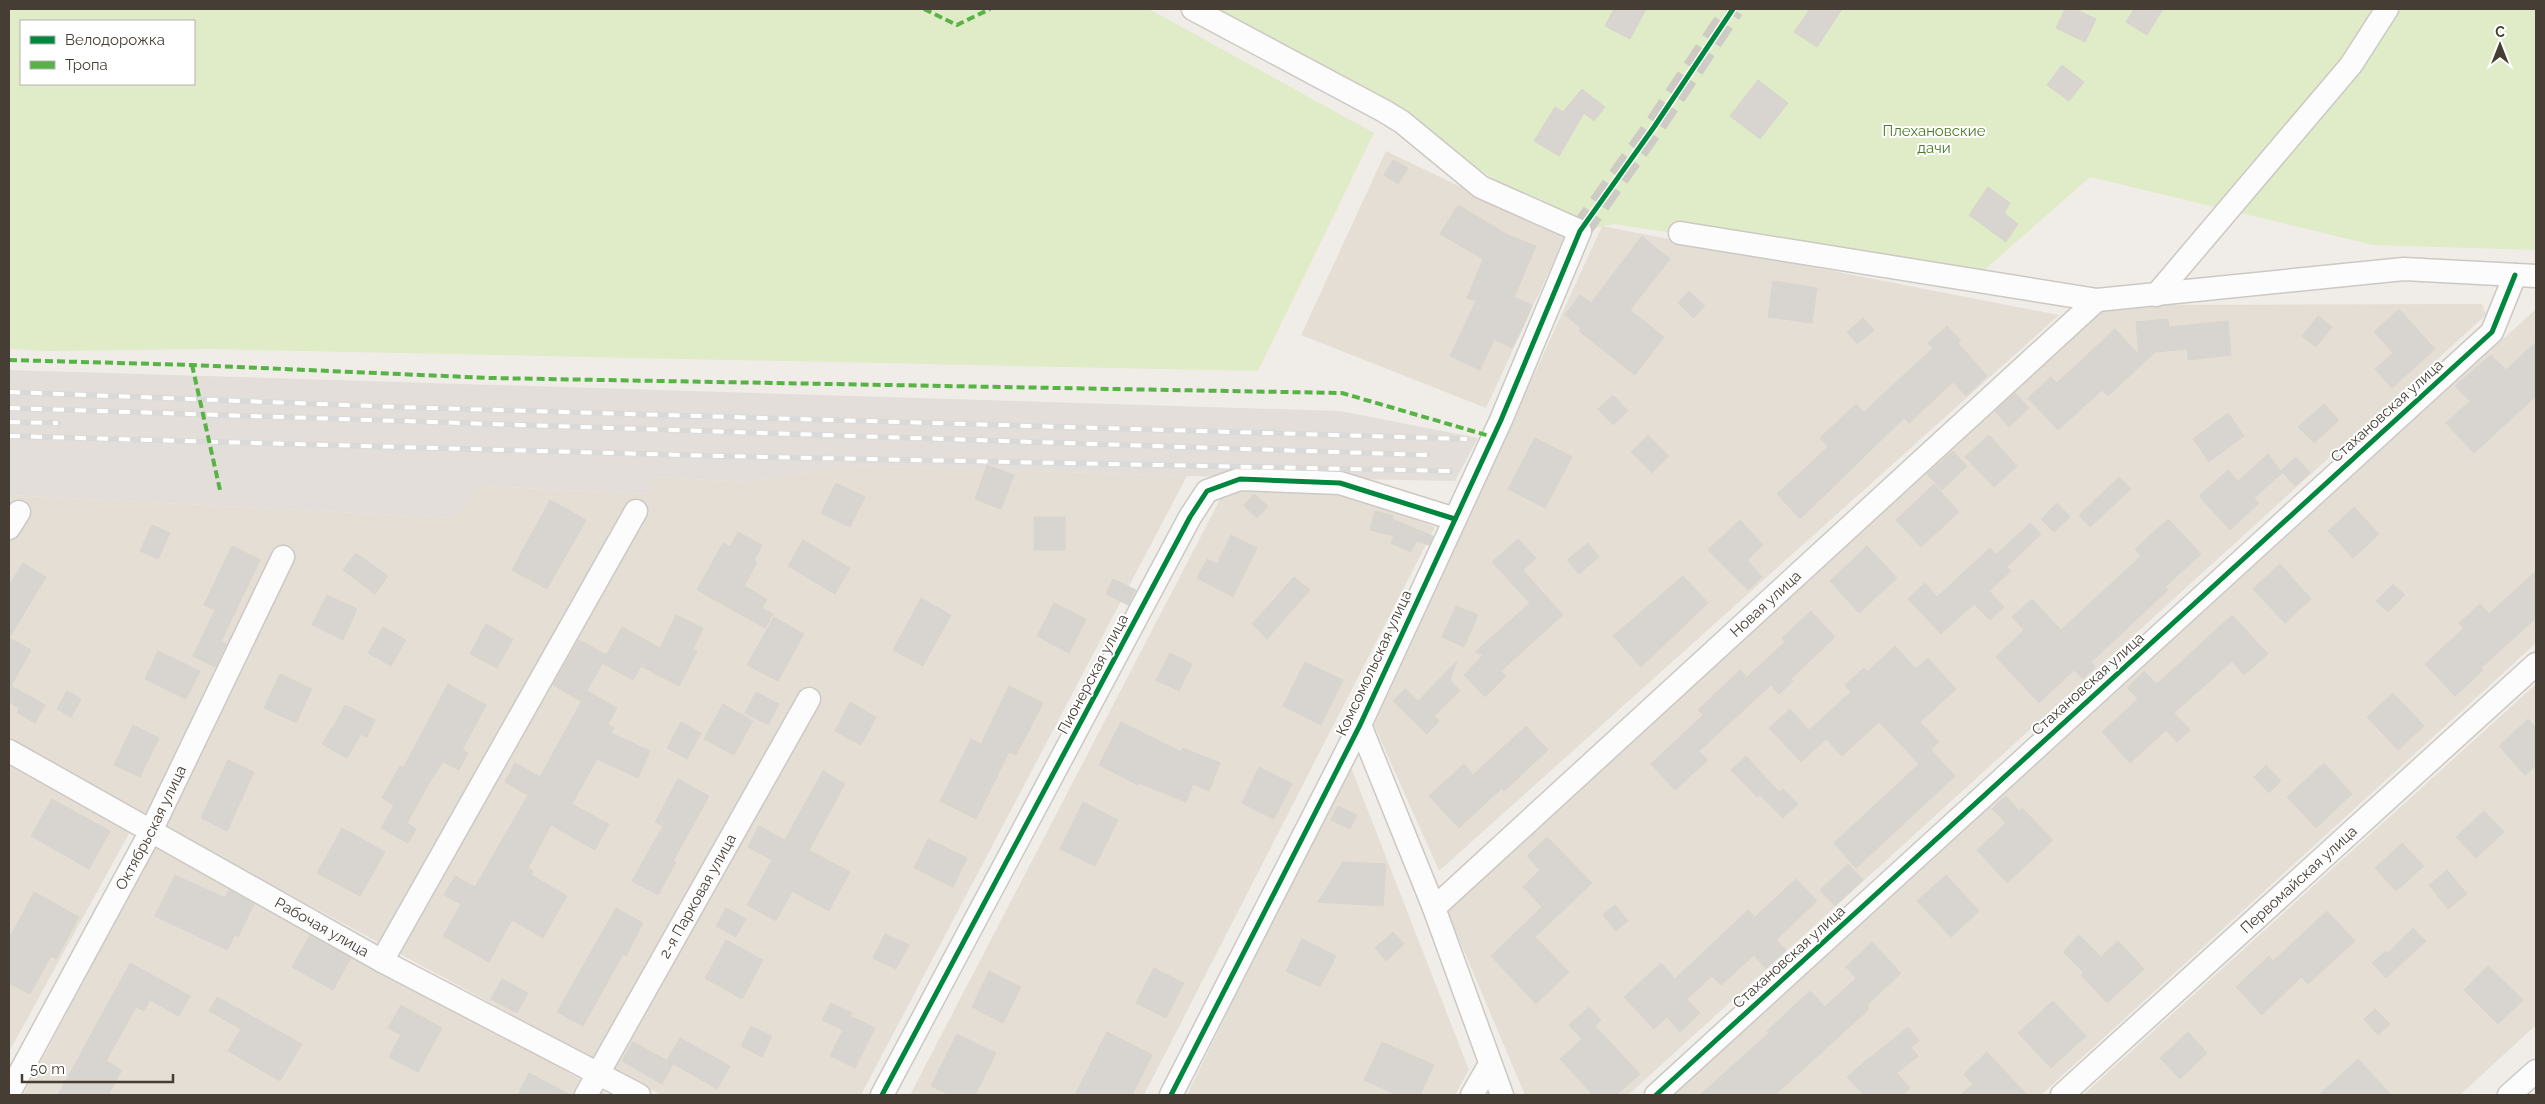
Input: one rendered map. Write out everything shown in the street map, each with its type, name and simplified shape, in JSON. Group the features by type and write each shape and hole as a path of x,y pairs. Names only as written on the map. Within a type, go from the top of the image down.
{"street":[{"name":"Комсомольская улица","path":"1171,1095 1360,725 1501,420 1580,232 1481,188 1402,122 1193,9"},
{"path":"2156,295 2351,64 2387,9"},
{"path":"1680,234 2097,300 2404,269 2526,276"},
{"name":"Стахановская улица","path":"1656,1095 2492,332 2526,276"},
{"name":"Новая улица","path":"1434,908 2097,300"},
{"name":"Пионерская улица","path":"882,1095 1190,517 1206,491 1240,479 1340,483 1455,519"},
{"path":"382,961 636,510"},
{"name":"Октябрьская улица","path":"9,1093 151,831 283,557"},
{"name":"Первомайская улица","path":"2062,1095 2536,664"},
{"name":"2-я Парковая улица","path":"586,1095 809,699"},
{"path":"1360,725 1434,908 1502,1095"},
{"name":"Рабочая улица","path":"9,751 382,961 639,1095"},
{"path":"1472,1095 1490,1064"},
{"path":"2509,1095 2536,1070"}],"shaded area":[{"path":"1386,151 1565,237 1486,408 1301,335"},
{"path":"1602,226 2059,315 1439,871 1374,725"},
{"path":"2482,304 2486,315 1628,1095 1525,1095 1447,911 2109,305"},
{"path":"2536,309 2536,643 2041,1095 1673,1095"},
{"path":"9,370 1340,411 1478,438 1455,481 1187,476 850,465 748,482 655,477 650,494 482,486 455,518 9,495"},
{"path":"850,465 1187,476 861,1095 661,1095 9,743 9,495 455,518 482,486 649,494 654,477 748,482"},
{"path":"1226,488 1339,491 1435,527 1144,1095 910,1095"},
{"path":"2536,684 2536,1025 2460,1095 2083,1095"},
{"path":"9,761 131,830 9,1052"},
{"path":"1349,762 1469,1070 1455,1095 1187,1095"},
{"path":"158,842 608,1095 23,1095"}],"green space":[{"path":"9,9 1149,9 1374,133 1258,371 207,349 49,351 9,349"},
{"name":"Плехановские дачи","path":"1193,9 2536,9 2536,250 2373,245 2090,177 1973,280 1615,224 1580,231 1384,111"}],"building":[{"path":"1614,9 1646,9 1630,39 1605,26"},
{"path":"1810,9 1842,9 1817,47 1794,32"},
{"path":"2065,9 2075,9 2096,19 2085,42 2056,28"},
{"path":"2134,9 2163,9 2147,35 2126,22"},
{"path":"2062,65 2084,82 2069,101 2047,85"},
{"path":"1758,80 1788,103 1760,139 1730,116"},
{"path":"1582,89 1605,107 1594,121 1584,113 1559,156 1534,141 1555,107 1563,112"},
{"path":"1393,160 1408,168 1398,184 1384,175"},
{"path":"1988,187 2010,203 2004,213 2018,224 2006,242 1969,215"},
{"path":"1458,205 1506,234 1536,246 1514,297 1532,305 1524,325 1512,348 1494,339 1480,370 1450,356 1476,301 1467,298 1483,259 1440,234"},
{"path":"1642,236 1670,259 1630,310 1664,337 1635,375 1579,331 1581,328 1565,315 1580,295 1591,303"},
{"path":"1773,281 1817,288 1812,323 1768,317"},
{"path":"1689,291 1705,306 1693,318 1678,303"},
{"path":"2399,309 2435,349 2392,388 2375,369 2393,353 2374,332"},
{"path":"2318,316 2332,327 2316,347 2302,336"},
{"path":"1863,318 1874,330 1857,344 1847,332"},
{"path":"2168,319 2169,327 2228,321 2231,355 2188,360 2187,349 2155,352 2108,396 2102,390 2058,430 2028,398 2051,377 2057,383 2115,329 2139,355 2136,322"},
{"path":"1947,326 1961,341 1958,343 1987,376 1966,396 1953,382 1909,423 1904,418 1800,519 1777,494 1828,447 1820,438 1856,404 1864,412 1933,348 1928,343"},
{"path":"2536,342 2536,396 2474,453 2446,423 2470,401 2455,386 2491,355 2506,370"},
{"path":"2015,393 2029,408 2009,427 1995,411"},
{"path":"1613,395 1628,411 1613,425 1598,409"},
{"path":"2324,404 2339,420 2314,443 2298,427"},
{"path":"2228,413 2244,436 2209,462 2193,439"},
{"path":"1648,435 1669,456 1652,473 1631,452"},
{"path":"1989,435 2017,466 1994,487 1965,457"},
{"path":"1535,438 1572,457 1545,508 1508,489"},
{"path":"1953,451 1967,466 1942,490 1927,474"},
{"path":"2268,454 2282,473 2254,498 2259,503 2230,530 2199,496 2228,470 2238,481"},
{"path":"2296,457 2310,473 2295,486 2281,471"},
{"path":"987,465 1014,475 1001,509 975,499"},
{"path":"2119,477 2131,489 2090,527 2079,515"},
{"path":"836,483 865,497 850,527 821,513"},
{"path":"1934,484 1959,512 1921,547 1896,520"},
{"path":"1254,494 1268,506 1257,518 1244,506"},
{"path":"550,500 586,520 547,589 512,570"},
{"path":"2057,503 2070,517 2054,532 2041,519"},
{"path":"2354,507 2379,534 2353,558 2328,531"},
{"path":"1375,511 1393,516 1392,519 1433,536 1429,545 1416,541 1411,552 1391,543 1394,536 1370,530"},
{"path":"1034,517 1065,517 1065,550 1034,550"},
{"path":"2168,519 2201,554 2165,587 2168,590 2091,662 2095,667 2083,679 2074,670 2039,703 1996,657 2024,630 2012,617 2032,599 2061,630 2141,556 2135,549"},
{"path":"1740,520 1763,545 1747,560 1762,577 1748,590 1708,550"},
{"path":"2030,523 2041,534 2007,567 2011,571 1989,591 2004,607 1990,620 1974,604 1941,634 1908,599 1925,583 1937,597 1990,548 1996,555"},
{"path":"152,525 170,533 158,559 140,551"},
{"path":"738,532 762,545 754,560 757,562 744,586 767,599 762,608 773,614 765,628 697,590 723,543 730,547"},
{"path":"1231,535 1257,548 1233,597 1197,578 1207,559 1217,564"},
{"path":"1518,539 1536,558 1523,570 1563,615 1501,671 1506,676 1485,697 1464,675 1483,655 1475,652 1530,603 1492,562"},
{"path":"803,540 850,568 835,594 788,566"},
{"path":"1588,543 1599,557 1579,574 1567,560"},
{"path":"232,546 260,560 221,642 226,644 215,667 193,656 215,610 204,605"},
{"path":"1867,546 1897,578 1859,613 1830,581"},
{"path":"356,553 388,576 375,594 343,570"},
{"path":"23,563 46,577 9,638 9,586"},
{"path":"2280,564 2311,599 2285,623 2253,589"},
{"path":"2536,571 2536,618 2481,668 2483,670 2455,696 2425,664 2464,628 2459,623 2480,604 2489,614"},
{"path":"1683,576 1708,603 1641,667 1613,636"},
{"path":"1294,577 1310,590 1267,639 1252,624"},
{"path":"1113,579 1136,590 1128,605 1106,594"},
{"path":"2393,584 2405,595 2388,612 2376,601"},
{"path":"327,595 357,609 343,640 312,625"},
{"path":"921,598 951,615 923,666 893,650"},
{"path":"1054,603 1086,619 1069,653 1037,636"},
{"path":"1456,606 1478,615 1464,647 1442,637"},
{"path":"1811,611 1835,637 1791,679 1793,681 1779,694 1771,685 1699,751 1708,760 1675,790 1651,764 1703,715 1698,710 1740,670 1747,677 1785,642 1782,638"},
{"path":"676,615 703,628 693,649 697,651 679,686 641,666 633,680 602,663 622,627 660,648"},
{"path":"2232,615 2268,654 2244,675 2232,661 2174,713 2190,730 2177,742 2166,730 2130,763 2102,732 2138,699 2127,688 2144,671 2157,684"},
{"path":"774,617 804,634 778,681 747,665"},
{"path":"486,624 513,639 497,668 470,654"},
{"path":"383,627 406,640 391,666 368,653"},
{"path":"9,638 31,650 11,686 45,705 35,723 17,713 19,708 9,702"},
{"path":"579,640 607,655 581,701 553,685"},
{"path":"1895,646 1916,669 1928,658 1956,689 1920,722 1939,742 1931,750 1955,776 1856,868 1834,843 1919,764 1879,722 1842,756 1826,739 1801,762 1769,728 1790,709 1809,730 1851,692 1845,685 1864,668 1867,672"},
{"path":"158,651 200,671 186,699 145,679"},
{"path":"1170,653 1192,664 1179,691 1156,680"},
{"path":"1457,661 1450,680 1460,691 1434,716 1439,721 1427,734 1393,701 1405,689 1418,701"},
{"path":"1305,662 1343,680 1321,725 1283,706"},
{"path":"280,674 312,689 296,723 264,708"},
{"path":"448,684 486,705 462,750 468,753 459,770 443,762 431,780 407,823 416,829 408,843 381,828 394,805 382,798 400,766 403,768"},
{"path":"1009,686 1043,703 1016,755 1009,752 976,819 940,801 971,739 981,744"},
{"path":"67,691 81,699 71,717 57,709"},
{"path":"587,691 617,708 608,724 614,728 611,733 650,751 638,778 597,759 572,804 609,824 595,850 551,825 528,868 533,871 531,875 567,896 543,938 512,920 489,962 443,936 461,904 444,895 455,876 475,887 528,795 505,782 515,763 540,777"},
{"path":"756,692 779,704 768,725 745,713"},
{"path":"2393,693 2424,726 2398,750 2367,717"},
{"path":"850,702 876,717 861,745 835,731"},
{"path":"723,704 753,721 734,755 704,739"},
{"path":"345,705 375,720 367,737 361,734 347,758 322,744"},
{"path":"2528,719 2536,728 2536,765 2525,775 2499,746"},
{"path":"681,722 701,733 687,759 667,748"},
{"path":"1121,722 1181,752 1183,748 1220,763 1209,791 1193,784 1186,802 1139,783 1138,785 1099,765"},
{"path":"133,725 159,738 140,777 114,765"},
{"path":"1526,726 1548,750 1504,791 1502,788 1459,828 1429,796 1464,764 1473,775"},
{"path":"1746,756 1779,792 1783,789 1798,804 1783,818 1760,795 1757,797 1731,770"},
{"path":"228,760 254,772 227,831 201,818"},
{"path":"2324,763 2352,794 2316,828 2287,797"},
{"path":"2266,765 2281,781 2269,793 2254,777"},
{"path":"1259,767 1292,784 1274,819 1242,803"},
{"path":"823,771 845,784 809,850 850,872 829,911 792,891 776,921 747,905 772,860 748,847 759,826 785,840"},
{"path":"678,779 709,796 673,861 676,862 658,895 632,881 663,826 655,822"},
{"path":"2006,796 2019,811 2022,808 2053,840 2007,883 1977,850 2006,823 1992,809"},
{"path":"52,799 110,831 89,869 31,836"},
{"path":"1083,802 1118,820 1095,866 1060,849"},
{"path":"1338,806 1357,815 1350,829 1331,820"},
{"path":"2484,811 2504,832 2476,858 2456,837"},
{"path":"342,828 385,852 360,896 317,873"},
{"path":"1547,837 1592,883 1535,937 1569,972 1536,1004 1491,956 1542,907 1523,887 1540,870 1527,856"},
{"path":"928,839 967,858 953,887 914,868"},
{"path":"2402,843 2424,866 2396,891 2375,868"},
{"path":"1343,862 1386,864 1383,906 1318,902"},
{"path":"1848,864 1863,880 1835,906 1820,890"},
{"path":"2447,870 2467,894 2448,909 2429,885"},
{"path":"175,875 225,898 229,890 254,904 238,937 235,935 227,950 155,916"},
{"path":"1946,875 1979,911 1951,937 1917,901"},
{"path":"1796,879 1817,901 1776,940 1786,950 1766,969 1754,955 1721,985 1712,976 1687,999 1700,1013 1680,1032 1667,1017 1654,1029 1624,997 1661,963 1675,979 1748,910 1755,917"},
{"path":"34,892 79,917 56,959 51,956 30,994 9,983 9,939"},
{"path":"1615,905 1628,921 1616,931 1603,915"},
{"path":"616,908 643,923 626,956 623,954 583,1026 557,1012"},
{"path":"726,908 746,919 736,937 716,926"},
{"path":"2327,911 2355,941 2308,984 2301,977 2262,1015 2236,987 2269,956 2273,961"},
{"path":"2413,928 2426,941 2386,978 2372,963 2386,951 2388,953"},
{"path":"1393,932 1404,944 1386,961 1375,948"},
{"path":"885,934 909,945 896,969 873,958"},
{"path":"310,935 351,958 333,990 292,967"},
{"path":"2079,935 2101,957 2118,941 2144,969 2107,1003 2081,975 2084,973 2063,952"},
{"path":"1302,939 1336,956 1320,987 1286,971"},
{"path":"726,940 763,960 742,999 705,978"},
{"path":"1872,942 1901,973 1868,1004 1868,1010 1775,1095 1700,1095 1769,1033 1767,1031 1810,991 1825,1007 1856,978 1846,967"},
{"path":"130,963 190,996 179,1016 150,1000 144,1011 136,1007 106,1061 122,1070 108,1095 58,1095"},
{"path":"2488,966 2523,1000 2498,1024 2464,990"},
{"path":"1154,968 1184,983 1166,1018 1136,1003"},
{"path":"989,971 1021,987 1003,1023 972,1007"},
{"path":"502,979 528,993 517,1013 491,999"},
{"path":"217,997 302,1044 280,1081 228,1051 241,1029 209,1011"},
{"path":"2053,1001 2086,1036 2051,1068 2018,1033"},
{"path":"831,1003 852,1013 850,1016 875,1028 855,1068 830,1056 843,1030 822,1020"},
{"path":"401,1005 442,1028 418,1072 389,1057 401,1035 388,1028"},
{"path":"1589,1007 1601,1020 1595,1026 1640,1074 1616,1095 1593,1095 1560,1059 1582,1039 1569,1025"},
{"path":"2375,1009 2390,1024 2378,1035 2364,1019"},
{"path":"751,1026 772,1036 762,1057 741,1046"},
{"path":"1908,1027 1919,1041 1911,1047 1918,1056 1897,1073 1910,1088 1902,1095 1864,1095 1847,1077"},
{"path":"1107,1032 1152,1055 1132,1095 1075,1095"},
{"path":"2188,1032 2207,1053 2180,1079 2160,1058"},
{"path":"957,1034 996,1053 975,1095 950,1095 931,1086"},
{"path":"680,1038 730,1066 717,1089 667,1060"},
{"path":"633,1042 673,1064 662,1084 622,1061"},
{"path":"1382,1042 1434,1065 1420,1095 1397,1095 1364,1080"},
{"path":"1987,1052 2027,1095 1961,1095 1973,1084 1964,1074"},
{"path":"2358,1059 2391,1095 2319,1095"},
{"path":"529,1073 570,1095 518,1095"}],"tunnel":[{"path":"1580,231 1654,127 1733,9"}],"railway":[{"path":"9,392 397,407 1467,439"},
{"path":"9,408 1427,455"},
{"path":"9,422 58,423"},
{"path":"9,436 718,456 1451,471"}],"marked path":[{"path":"924,9 957,25 990,9"},
{"path":"9,360 192,365 490,378 1342,393 1493,437"},
{"path":"192,365 220,490"}],"cycle path":[{"path":"1171,1095 1360,725 1501,420 1580,231 1654,127 1733,9"},
{"path":"1656,1095 2492,332 2515,275"},
{"path":"882,1095 1190,517 1207,491 1240,479 1340,483 1455,519"}]}
